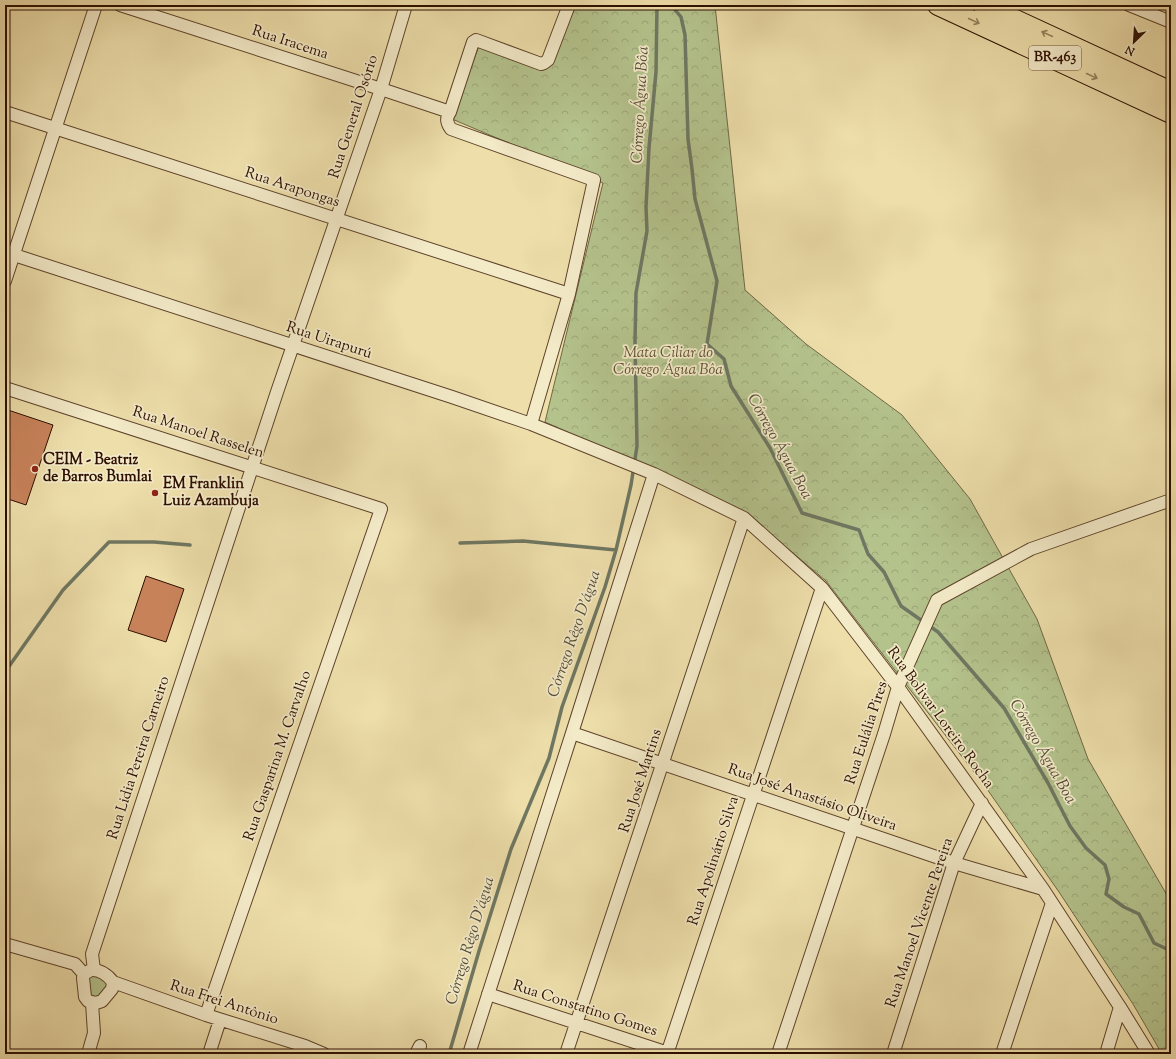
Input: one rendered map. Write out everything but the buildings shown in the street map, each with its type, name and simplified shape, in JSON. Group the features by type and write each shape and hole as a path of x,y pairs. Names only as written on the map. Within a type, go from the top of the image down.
{"highway":[{"name":"BR-463","path":"938,5 1171,113"},
{"name":"BR-463","path":"983,5 1171,92"}],"street":[{"path":"5,281 9,254 55,129 96,5"},
{"name":"Rua Iracema","path":"120,5 381,88 450,112"},
{"name":"Rua General Osório","path":"222,557 251,467 381,88 406,5"},
{"path":"531,424 565,310 594,180 451,129 447,124 447,117 473,42 476,40 541,64 544,63 548,60 569,5"},
{"path":"1129,5 1171,22"},
{"name":"Rua Arapongas","path":"5,112 568,295"},
{"name":"Rua Uirapurú","path":"9,254 452,397 531,424 640,468"},
{"name":"Rua Manoel Rasselen","path":"5,388 381,509"},
{"name":"Rua Bolivar Loreiro Rocha","path":"640,468 744,518 822,588 898,687 1043,889 1149,1054"},
{"path":"469,1054 654,474"},
{"name":"Rua Eulália Pires","path":"778,1054 884,734 898,687 937,600 1031,549 1171,500"},
{"name":"Rua Gasparina M. Carvalho","path":"206,1015 381,509"},
{"name":"Rua José Martins","path":"566,1054 744,518"},
{"name":"Rua Lidia Pereira Carneiro","path":"89,972 92,954 222,557"},
{"name":"Rua Apolinário Silva","path":"669,1054 822,588"},
{"name":"Rua José Anastásio Oliveira","path":"572,733 954,863 1043,889"},
{"name":"Rua Manoel Vicente Pereira","path":"893,1054 954,863 982,803"},
{"path":"1002,1054 1052,903"},
{"path":"5,944 75,964 89,972 105,975 113,982 112,989 99,1003 92,1003 85,998 83,978 89,972"},
{"name":"Rua Frei Antônio","path":"113,982 303,1050 324,1054"},
{"name":"Rua Constatino Gomes","path":"488,994 577,1022 669,1054"},
{"path":"88,1054 94,1032 92,1003"},
{"path":"1106,1054 1120,1008"},
{"path":"209,1054 220,1020"}],"green space":[{"name":"Mata Ciliar do Córrego Água Bôa","path":"567,5 715,5 745,290 806,344 902,415 970,499 1037,619 1088,759 1171,902 1171,1054 1162,1054 1133,1004 1059,892 987,789 826,581 745,512 545,422 603,183 452,119 480,43 546,64"},
{"path":"94,974 109,981 102,998 91,996 89,979"}],"waterway":[{"name":"Córrego Rêgo D'água","path":"449,1054 511,849 549,758 562,707 605,587 616,550 631,485 637,446 635,341 636,293 647,231 646,207 649,148 656,72 657,5"},
{"name":"Córrego Água Boa","path":"671,5 681,17 685,35 688,139 695,199 717,281 707,344 724,359 731,386 770,448 802,513 859,530 868,554 884,572 901,606 938,632 1004,708 1048,783 1070,826 1086,848 1105,865 1109,879 1106,894 1124,907 1139,914 1154,943 1171,951"},
{"path":"460,543 523,541 616,550"},
{"path":"5,672 63,590 109,542 154,542 190,545"}],"place":[{"name":"CEIM - Beatriz de Barros Bumlai","path":"35,469"},
{"name":"EM Franklin Luiz Azambuja","path":"155,493"}],"water label":[{"name":"Córrego Água Bôa","path":"641,105"}]}
